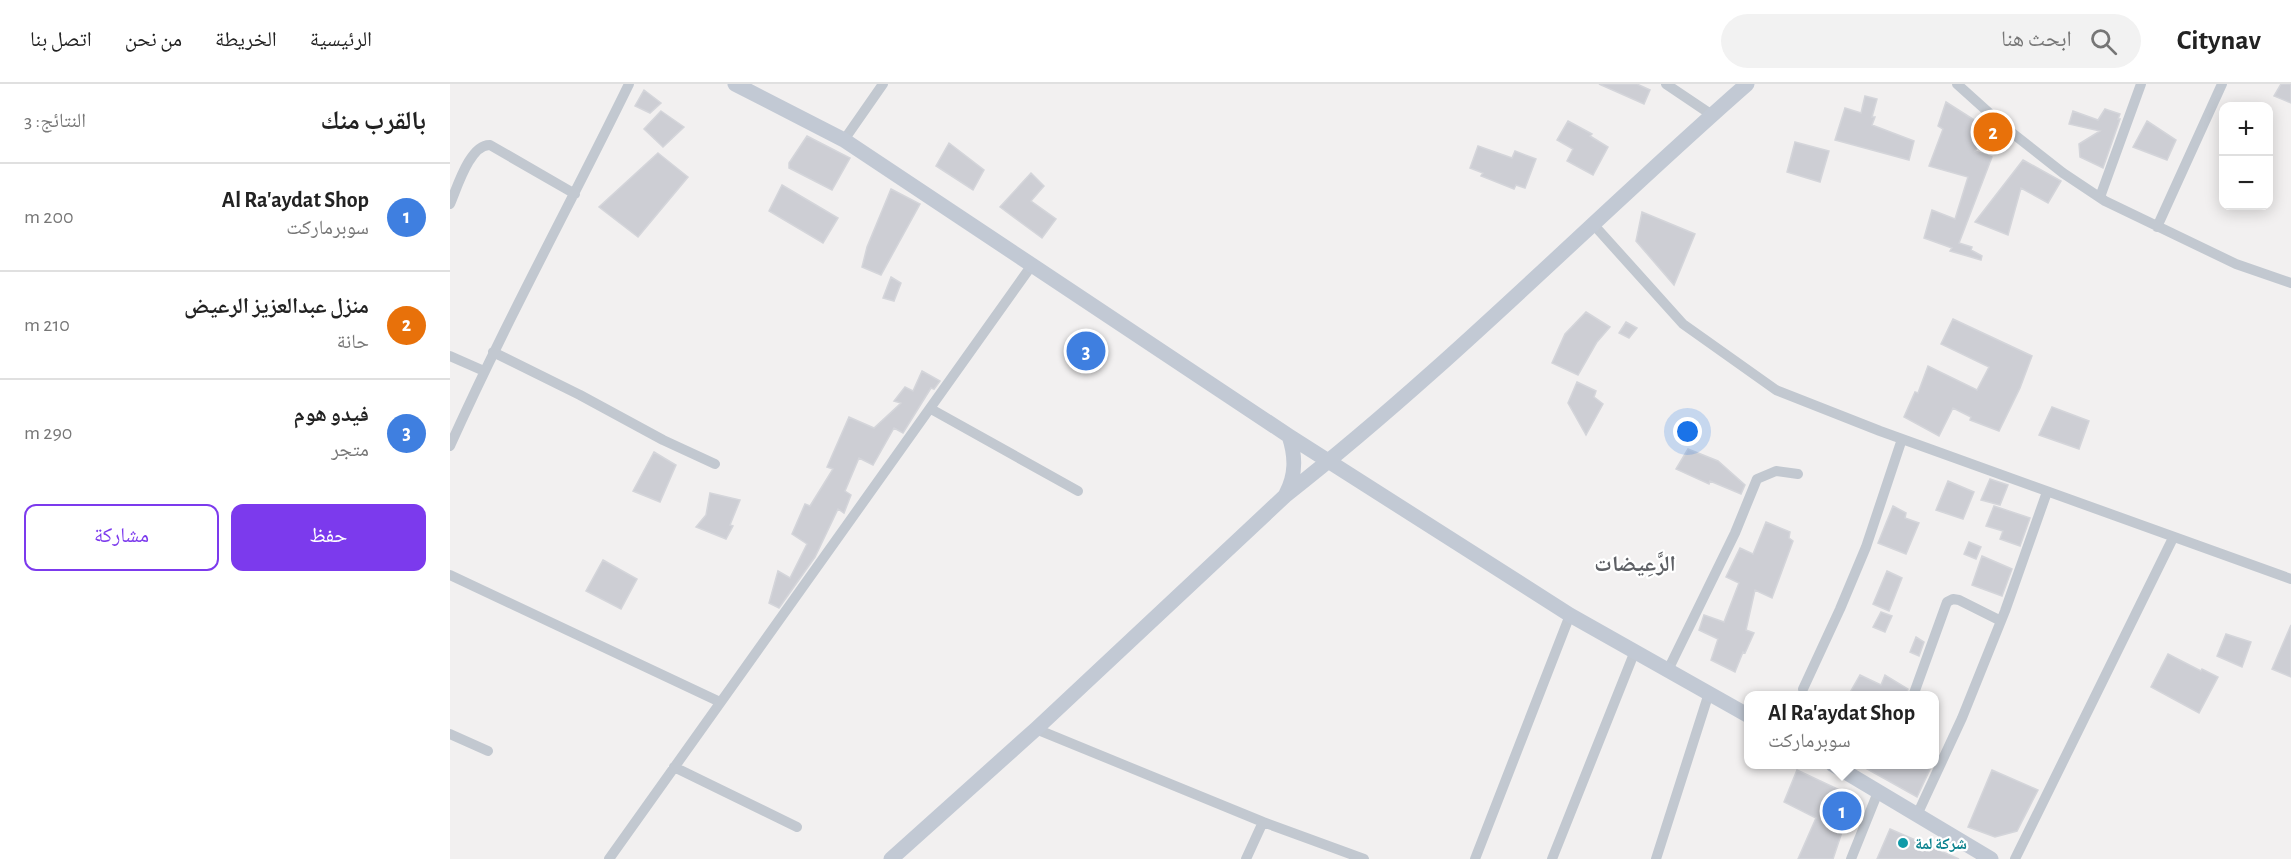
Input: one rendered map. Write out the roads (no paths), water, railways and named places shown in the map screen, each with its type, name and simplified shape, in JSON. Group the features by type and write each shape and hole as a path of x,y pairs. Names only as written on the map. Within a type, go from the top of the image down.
{"street":[{"path":"450,446 483,371 629,84"},
{"path":"735,84 844,140 1289,436 1570,615 1744,713"},
{"path":"844,140 883,84"},
{"path":"1666,84 1712,115"},
{"path":"891,859 1036,729 1286,495 1330,461 1747,84"},
{"path":"1957,84 2007,129 2063,173 2100,197 2236,264 2291,283"},
{"path":"2100,197 2141,84"},
{"path":"2157,227 2222,84"},
{"path":"450,204 474,152 484,144 490,145 575,194"},
{"path":"1593,224 1683,324 1776,390 1902,439 2291,579"},
{"path":"609,859 1032,265"},
{"path":"493,352 580,395 663,440 715,464"},
{"path":"450,356 483,371"},
{"path":"931,409 1078,491"},
{"path":"1286,495 1294,466 1294,450 1289,436"},
{"path":"1803,689 1866,547 1902,439"},
{"path":"1668,670 1725,554 1757,479 1776,471 1798,474"},
{"path":"1939,760 2001,621 2047,492"},
{"path":"2015,859 2173,538"},
{"path":"450,575 720,702"},
{"path":"1915,691 1947,602 1953,599 1959,600 2001,621"},
{"path":"1475,859 1570,615"},
{"path":"1552,859 1635,651"},
{"path":"1656,859 1709,693"},
{"path":"1036,729 1263,822 1364,859"},
{"path":"450,734 488,751"},
{"path":"674,766 797,827"},
{"path":"1839,769 1991,859"},
{"path":"1917,815 1935,769"},
{"path":"1851,859 1878,792"},
{"path":"1246,859 1263,822"}],"place":[{"name":"منزل عبدالعزيز الرعيض","path":"1993,132"},
{"name":"فيدو هوم","path":"1086,351"},
{"name":"Al Ra'aydat Shop","path":"1842,811"},
{"name":"شركة لمة","path":"1903,843"}],"district":[{"name":"الرَّعِيضات","path":"1635,563"}]}
